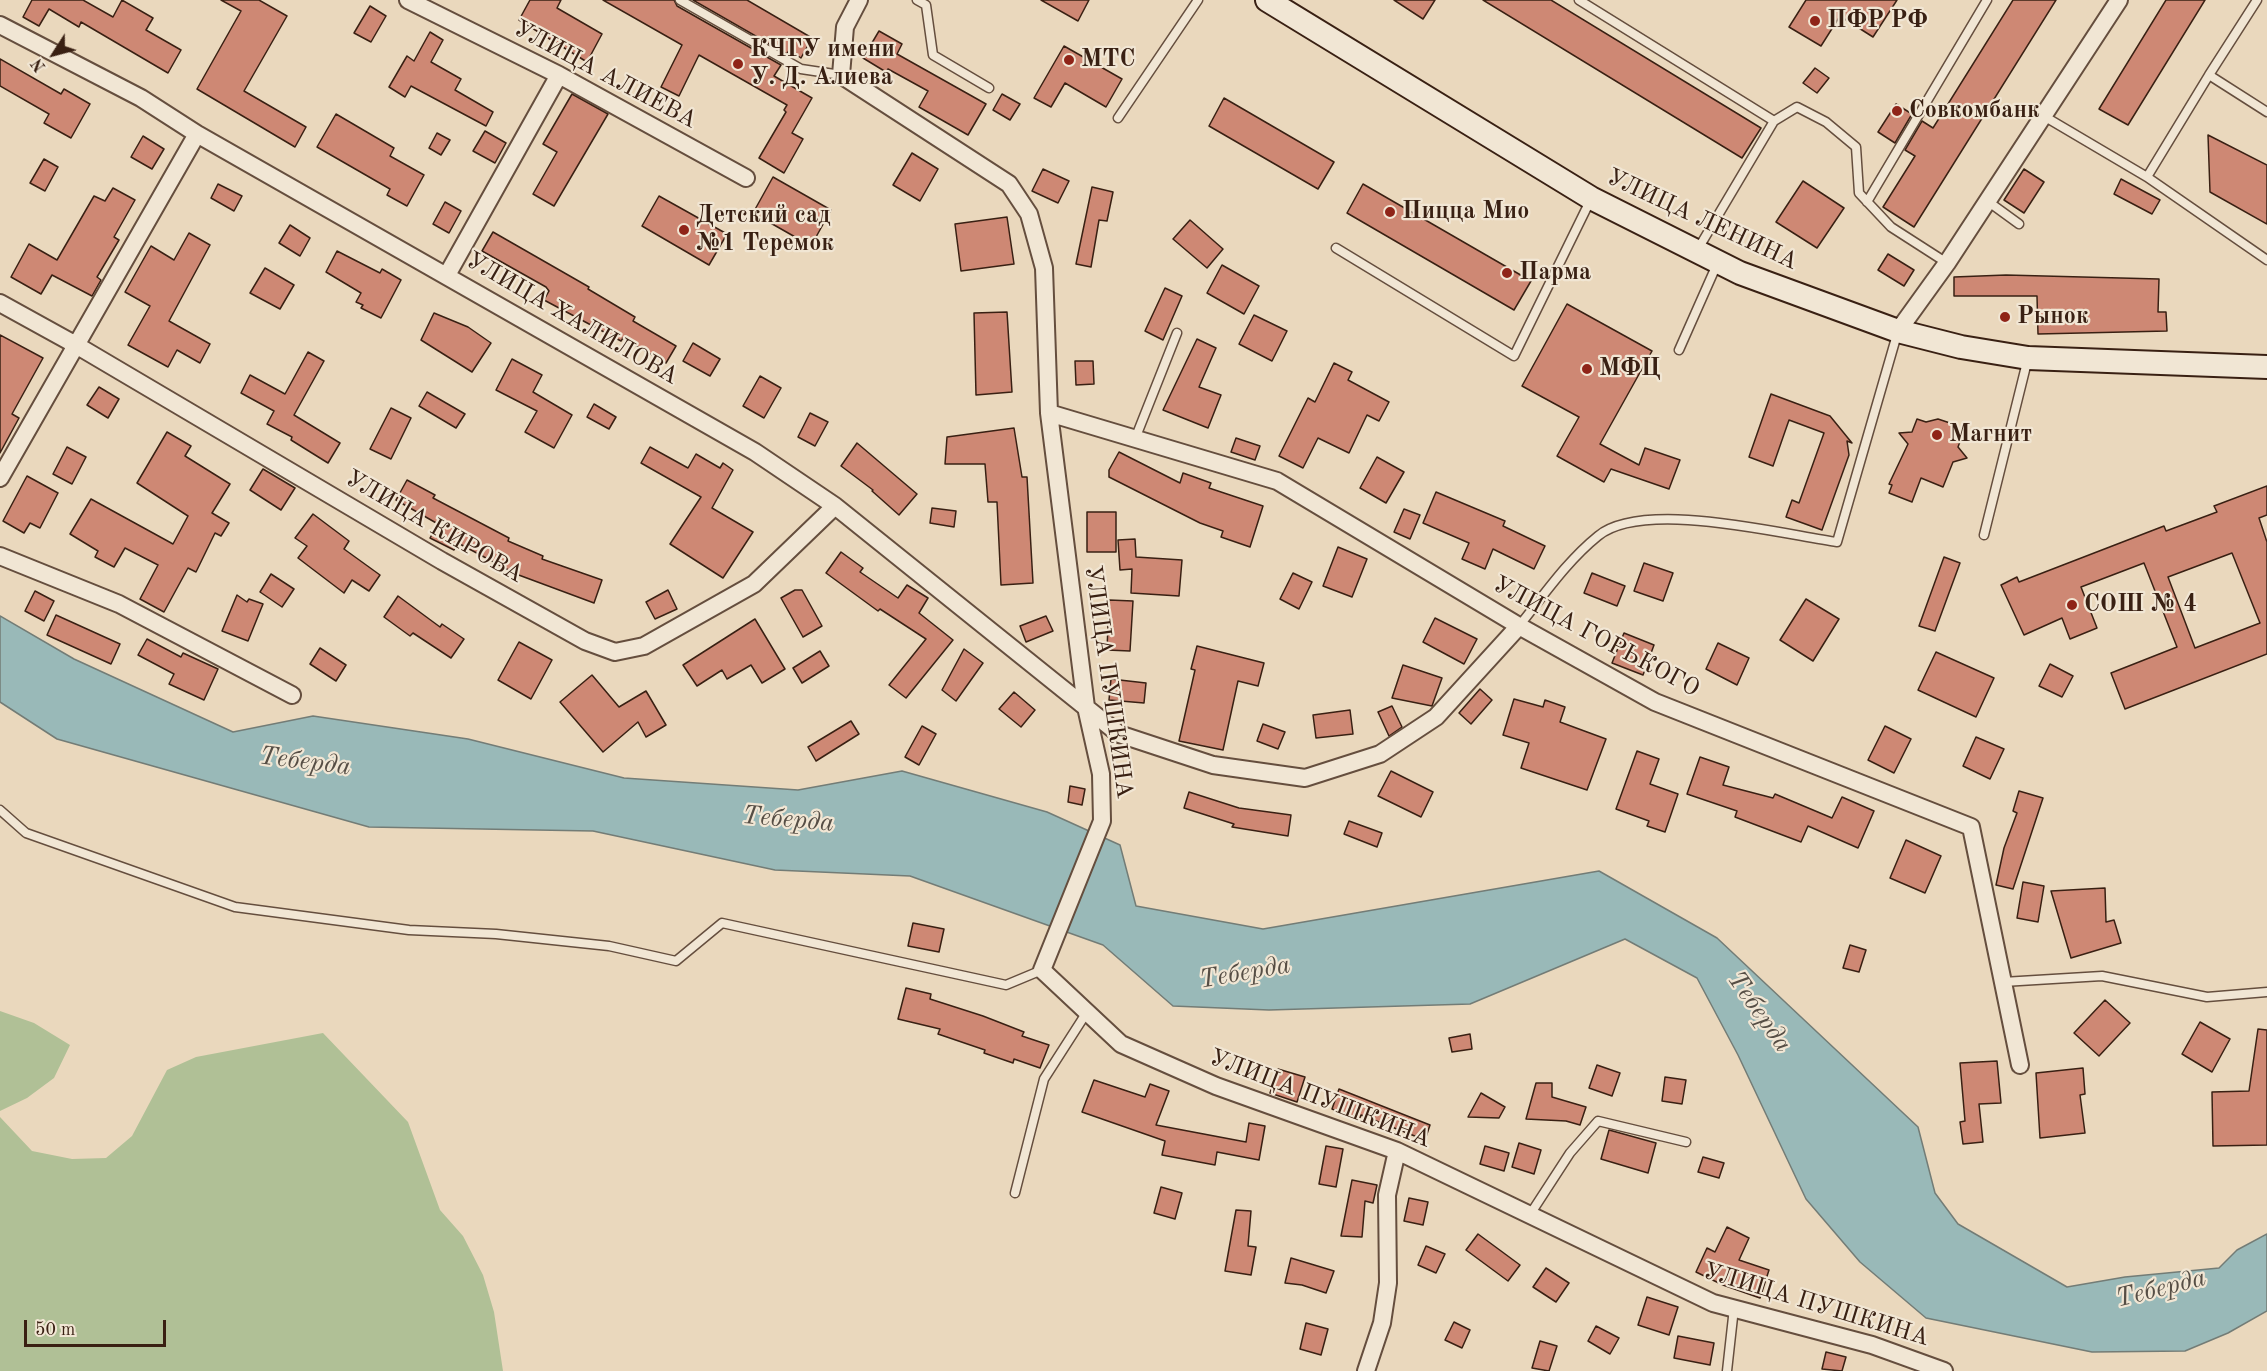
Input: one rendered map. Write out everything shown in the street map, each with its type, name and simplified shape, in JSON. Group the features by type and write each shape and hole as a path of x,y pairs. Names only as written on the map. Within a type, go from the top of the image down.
{"main road":[{"name":"УЛИЦА ЛЕНИНА","path":"1267,0 1591,198 1740,273 1898,331 1961,347 2028,358 2267,367"}],"street":[{"name":"УЛИЦА АЛИЕВА","path":"408,0 559,75 746,178"},
{"path":"841,75 845,27 859,0"},
{"path":"1898,331 1947,263 1986,200 2120,0"},
{"name":"УЛИЦА ХАЛИЛОВА","path":"0,25 141,98 197,135 755,452 835,506 1119,734 1213,765 1305,778 1380,754 1436,717 1519,626"},
{"path":"447,275 559,75"},
{"name":"УЛИЦА ПУШКИНА","path":"841,75 1009,184 1029,214 1044,268 1049,413 1086,707 1101,774 1102,821 1041,970 1121,1044 1216,1086 1397,1150 1713,1303 1872,1345 1944,1371"},
{"path":"0,478 197,135"},
{"name":"УЛИЦА КИРОВА","path":"0,303 76,345 442,561 585,641 615,652 644,646 754,584 835,506"},
{"name":"УЛИЦА ГОРЬКОГО","path":"1049,413 1277,481 1519,626 1655,702 1971,827 2020,1065"},
{"path":"0,556 119,604 292,695"},
{"path":"1366,1371 1382,1323 1388,1283 1387,1195 1397,1150"}],"lane":[{"path":"680,0 801,69 841,75"},
{"path":"917,0 926,5 933,55 989,88"},
{"path":"1118,118 1198,0"},
{"path":"1579,0 1774,121"},
{"path":"1867,201 1987,0"},
{"path":"2147,177 2257,0"},
{"path":"2209,75 2267,112"},
{"path":"1696,251 1774,121 1797,107 1826,122 1856,147 1859,194 1891,227 1947,263"},
{"path":"2042,115 2147,177 2267,260"},
{"path":"1336,249 1514,356 1591,198"},
{"path":"1986,200 2019,224"},
{"path":"1679,350 1718,262"},
{"path":"1519,626 1566,567 1600,534 1635,520 1690,519 1837,542 1898,331"},
{"path":"1135,439 1178,333"},
{"path":"1984,534 2028,358"},
{"path":"0,810 26,833 236,907 409,930 496,934 609,946 676,961 722,923 1006,985 1041,970"},
{"path":"2003,982 2102,976 2207,997 2267,992"},
{"path":"1015,1193 1044,1079 1087,1012"},
{"path":"1531,1213 1570,1153 1598,1121 1686,1142"},
{"path":"1727,1371 1734,1308"}],"green space":[{"path":"0,1011 34,1023 70,1045 54,1078 27,1098 0,1111"},
{"path":"323,1033 408,1122 440,1210 463,1236 483,1275 494,1312 503,1371 0,1371 0,1117 32,1151 72,1159 106,1158 132,1136 167,1070 196,1057"}],"water":[{"name":"Теберда","path":"0,616 74,659 233,732 313,716 468,739 624,778 798,790 902,771 1047,812 1120,845 1136,906 1263,929 1599,871 1717,938 1918,1127 1935,1193 1958,1224 2067,1287 2125,1277 2219,1268 2237,1250 2267,1234 2267,1311 2228,1333 2185,1351 2092,1352 1926,1318 1860,1262 1806,1199 1738,1055 1697,978 1625,939 1470,1004 1269,1010 1173,1006 1103,945 910,876 775,870 593,831 369,827 57,739 0,702"}],"building":[{"path":"32,0 83,0 113,17 122,0 153,18 146,30 181,50 168,73 81,22 79,27 49,9 39,26 23,17"},
{"path":"221,0 259,0 287,16 244,91 306,127 295,147 197,89 241,11"},
{"path":"530,0 561,0 557,8 602,34 587,62 519,20"},
{"path":"603,0 674,0 677,6 781,65 774,76 812,98 792,133 803,139 784,173 759,158 786,112 784,110 787,105 699,55 679,96 661,87 682,45"},
{"path":"693,0 747,0 812,38 801,58 789,50 787,54"},
{"path":"1041,0 1089,0 1078,21"},
{"path":"1394,0 1435,0 1423,19"},
{"path":"1483,0 1551,0 1761,128 1742,158"},
{"name":"ПФР РФ","path":"1806,0 1897,0 1873,37 1840,16 1821,46 1789,27"},
{"path":"2013,0 2056,0 1914,227 1883,207 1915,156 1905,150 1922,121 1933,128"},
{"path":"2166,0 2205,0 2128,125 2099,109"},
{"path":"370,6 386,16 371,42 354,33"},
{"path":"879,31 902,44 897,54 986,104 968,135 919,107 928,91 888,69 886,72 863,58"},
{"path":"430,32 443,40 431,62 461,79 455,90 493,112 486,126 411,86 405,97 389,87 407,56 414,61"},
{"path":"1064,46 1122,79 1106,107 1065,83 1051,107 1034,98"},
{"path":"0,59 61,94 64,89 90,104 71,138 44,123 49,114 0,86"},
{"path":"1815,68 1829,78 1817,93 1803,83"},
{"path":"572,94 608,114 554,206 533,194 557,152 543,144"},
{"path":"1002,94 1020,104 1010,120 993,110"},
{"path":"1224,98 1334,162 1318,189 1209,126"},
{"path":"1896,104 1912,114 1895,143 1878,132"},
{"path":"336,114 394,148 390,156 424,175 407,206 387,195 390,189 317,147"},
{"path":"485,131 506,143 495,163 473,151"},
{"path":"437,133 450,140 441,155 429,148"},
{"path":"2208,135 2267,165 2267,224 2210,192"},
{"path":"143,136 164,149 152,169 131,157"},
{"path":"912,153 938,169 920,201 893,185"},
{"path":"44,159 58,167 45,191 30,183"},
{"path":"1043,169 1069,181 1058,203 1032,191"},
{"path":"2024,169 2044,182 2024,213 2004,200"},
{"path":"773,177 831,210 811,246 753,213"},
{"path":"2121,179 2160,200 2152,214 2114,194"},
{"path":"1803,181 1844,208 1817,248 1776,222"},
{"path":"218,184 242,196 234,211 211,198"},
{"path":"1363,184 1531,281 1514,310 1347,213"},
{"path":"1092,187 1113,192 1107,221 1099,220 1091,267 1076,264"},
{"path":"113,188 135,200 114,237 119,240 97,277 101,280 92,296 52,275 41,294 11,277 29,244 57,260 94,196 105,201"},
{"name":"Детский сад №1 Теремок","path":"659,196 727,234 709,265 642,226"},
{"path":"445,202 461,211 449,233 433,224"},
{"path":"1007,217 1014,264 961,271 955,224"},
{"path":"1190,220 1223,249 1207,268 1173,239"},
{"path":"290,225 310,238 300,256 279,243"},
{"path":"493,232 589,287 588,289 635,317 633,321 676,346 666,363 623,338 621,341 544,300 549,291 546,287 482,251"},
{"path":"189,233 210,245 169,321 210,344 200,363 177,350 168,367 128,345 150,306 125,292 151,246 174,260"},
{"path":"337,251 380,273 382,269 401,280 381,318 361,308 363,305 356,302 361,293 326,272"},
{"path":"1888,254 1914,270 1904,286 1878,270"},
{"path":"1222,265 1259,286 1244,314 1207,293"},
{"path":"265,268 294,285 280,309 250,293"},
{"path":"2006,275 2159,279 2158,312 2166,312 2167,331 2038,334 2037,296 1954,296 1954,277"},
{"path":"1165,288 1182,296 1163,340 1145,331"},
{"name":"МФЦ","path":"1567,304 1652,351 1600,444 1639,465 1645,448 1680,460 1669,489 1611,469 1604,482 1557,456 1579,417 1522,386"},
{"path":"1007,312 1012,392 976,395 974,313"},
{"path":"434,313 468,327 491,343 472,372 421,340"},
{"path":"1254,315 1287,331 1272,361 1239,344"},
{"path":"0,335 43,358 12,414 19,418 0,453"},
{"path":"1197,339 1216,348 1199,387 1221,395 1208,428 1163,410"},
{"path":"693,343 720,359 710,376 683,361"},
{"path":"308,352 324,361 294,415 340,443 328,463 291,440 292,437 267,424 274,411 241,393 250,375 285,394"},
{"path":"512,359 542,375 533,392 572,415 554,448 525,432 537,411 496,390"},
{"path":"1075,361 1093,361 1094,384 1076,385"},
{"path":"1334,363 1352,372 1348,380 1389,402 1379,421 1367,415 1349,453 1318,438 1303,468 1279,456 1308,398 1315,402"},
{"path":"760,376 781,388 764,418 743,406"},
{"path":"99,387 119,399 108,418 87,405"},
{"path":"427,392 465,414 456,428 419,406"},
{"path":"1771,394 1830,416 1852,443 1847,441 1849,455 1822,530 1786,517 1792,500 1799,503 1824,433 1789,420 1773,466 1749,457"},
{"path":"594,404 616,417 609,429 587,417"},
{"path":"391,408 411,418 391,459 370,449"},
{"path":"810,413 828,422 815,446 798,437"},
{"path":"1917,419 1926,422 1938,419 1950,423 1956,434 1962,436 1958,447 1967,458 1953,462 1943,487 1921,478 1912,502 1889,493 1892,485 1889,484 1908,444 1899,433 1912,432"},
{"path":"1014,428 1022,477 1027,477 1033,583 1001,585 997,502 988,502 985,464 945,464 947,437"},
{"path":"167,432 191,446 185,456 230,484 212,513 229,523 221,536 215,533 196,572 188,568 164,612 140,599 158,565 125,548 114,567 95,557 98,551 70,534 91,499 173,544 188,516 137,483"},
{"path":"1236,438 1260,446 1255,460 1231,452"},
{"path":"857,443 917,494 899,515 873,490 841,466"},
{"path":"67,447 86,457 72,484 53,474"},
{"path":"650,447 688,468 696,454 720,468 723,463 733,470 712,508 753,532 723,578 670,544 701,497 641,463"},
{"path":"1119,452 1180,483 1183,473 1211,483 1209,488 1263,506 1250,547 1221,537 1223,531 1200,523 1109,477 1109,470"},
{"path":"1377,457 1404,472 1386,503 1360,488"},
{"path":"263,469 295,488 281,510 250,490"},
{"path":"27,476 58,493 40,528 30,523 24,533 3,521"},
{"path":"407,480 435,495 433,498 509,538 508,541 543,556 542,559 602,580 594,603 516,574 458,543 454,550 430,538 438,524 396,500"},
{"name":"СОШ № 4","path":"2267,486 2267,515 2259,518 2267,542 2267,654 2125,709 2111,673 2177,647 2144,563 2081,587 2097,628 2070,639 2062,618 2024,635 2001,585 2017,577 2019,582 2164,526 2166,531 2217,512 2214,506","holes":["2232,553 2260,623 2195,648 2168,577"]},
{"path":"1436,492 1505,521 1503,526 1545,546 1534,569 1493,549 1485,569 1462,559 1469,543 1423,523"},
{"path":"932,508 956,511 954,527 930,523"},
{"path":"1404,509 1420,515 1410,539 1394,532"},
{"path":"1087,512 1116,512 1116,552 1087,552"},
{"path":"313,514 349,541 344,549 380,575 369,591 352,580 344,593 298,558 307,546 295,538"},
{"path":"1135,539 1136,557 1182,560 1179,596 1131,593 1132,569 1120,570 1118,540"},
{"path":"1338,547 1367,559 1352,597 1323,586"},
{"path":"841,552 863,568 860,572 898,598 907,585 928,598 919,613 953,640 906,698 889,685 926,639 880,609 878,611 826,573"},
{"path":"1944,557 1960,563 1935,631 1919,626"},
{"path":"1644,563 1673,573 1663,601 1634,591"},
{"path":"1293,573 1312,582 1299,609 1280,599"},
{"path":"1592,573 1625,586 1617,606 1584,593"},
{"path":"271,574 294,589 282,607 260,592"},
{"path":"668,590 677,609 655,619 646,602"},
{"path":"795,590 802,590 822,626 803,637 781,598"},
{"path":"35,591 54,601 44,621 25,611"},
{"path":"237,595 247,602 249,599 263,604 248,641 222,631"},
{"path":"398,596 440,627 442,624 464,639 451,658 413,633 410,636 384,617"},
{"path":"1806,599 1839,619 1813,661 1780,640"},
{"path":"1109,600 1133,601 1130,651 1107,650"},
{"path":"56,615 120,644 111,664 47,635"},
{"path":"1046,616 1053,631 1026,642 1020,626"},
{"path":"1435,618 1477,639 1464,664 1423,642"},
{"path":"755,619 785,669 762,683 751,665 727,679 722,670 697,686 683,665"},
{"path":"1624,633 1654,645 1643,675 1612,663"},
{"path":"147,639 181,657 183,653 218,669 204,700 169,684 174,674 138,655"},
{"path":"519,642 552,660 531,699 498,680"},
{"path":"1718,643 1749,658 1737,685 1706,669"},
{"path":"1197,646 1264,663 1258,686 1238,681 1223,750 1179,741 1195,670 1191,669"},
{"path":"320,648 346,665 336,681 310,664"},
{"path":"964,649 983,663 956,701 942,690"},
{"path":"820,651 829,666 802,683 793,668"},
{"path":"1936,652 1994,678 1976,717 1918,690"},
{"path":"2050,664 2073,676 2062,697 2039,686"},
{"path":"1403,665 1442,678 1432,706 1392,698"},
{"path":"592,675 619,707 646,691 666,725 646,737 638,722 603,752 560,702"},
{"path":"1111,679 1146,683 1144,703 1109,700"},
{"path":"1480,689 1492,700 1471,724 1459,713"},
{"path":"1014,692 1035,710 1021,727 999,709"},
{"path":"1514,699 1543,707 1545,700 1565,707 1560,722 1606,739 1587,790 1521,768 1529,743 1503,735"},
{"path":"1392,706 1402,727 1389,736 1378,712"},
{"path":"1350,710 1353,734 1316,738 1313,715"},
{"path":"851,721 859,734 816,761 808,747"},
{"path":"1263,724 1285,732 1278,749 1257,741"},
{"path":"922,726 936,734 919,765 905,757"},
{"path":"1885,726 1911,739 1894,773 1868,760"},
{"path":"1976,737 2004,749 1990,779 1963,766"},
{"path":"1637,751 1659,759 1650,784 1678,794 1665,832 1647,826 1649,821 1616,809"},
{"path":"1700,757 1729,767 1723,785 1773,798 1775,794 1832,818 1842,797 1874,811 1858,848 1808,826 1801,842 1735,817 1737,811 1687,794"},
{"path":"1391,771 1433,792 1421,817 1378,796"},
{"path":"1070,786 1085,789 1082,805 1068,802"},
{"path":"2019,791 2043,798 2013,889 1996,885 2004,848 2017,813 2013,811"},
{"path":"1189,792 1239,808 1291,815 1288,836 1232,827 1234,824 1184,808"},
{"path":"1349,821 1382,833 1377,847 1344,834"},
{"path":"1906,840 1941,856 1925,893 1890,878"},
{"path":"2023,882 2044,886 2038,922 2017,918"},
{"path":"2105,888 2106,922 2114,920 2121,943 2071,958 2051,891"},
{"path":"913,923 944,929 939,952 908,946"},
{"path":"1850,945 1866,950 1859,972 1843,968"},
{"path":"906,988 931,994 930,999 983,1016 1024,1032 1022,1036 1049,1045 1040,1068 1014,1059 1013,1063 984,1053 985,1050 938,1034 940,1029 898,1019"},
{"path":"2105,1000 2130,1023 2099,1056 2074,1033"},
{"path":"2200,1022 2230,1039 2212,1072 2182,1054"},
{"path":"2258,1029 2267,1030 2267,1145 2213,1146 2212,1092 2249,1091"},
{"path":"1470,1034 1472,1049 1452,1052 1449,1038"},
{"path":"1997,1061 2001,1103 1979,1104 1983,1142 1963,1144 1960,1122 1965,1121 1960,1063"},
{"path":"1597,1065 1620,1073 1612,1096 1589,1088"},
{"path":"2083,1068 2085,1094 2080,1095 2085,1133 2040,1138 2036,1073"},
{"path":"1278,1069 1305,1077 1297,1102 1270,1093"},
{"path":"1665,1077 1686,1080 1682,1104 1662,1101"},
{"path":"1094,1080 1145,1097 1150,1084 1169,1091 1156,1125 1246,1142 1249,1123 1265,1126 1259,1160 1217,1152 1215,1165 1162,1155 1165,1141 1082,1112"},
{"path":"1536,1083 1552,1083 1552,1097 1586,1107 1580,1125 1566,1121 1526,1119"},
{"path":"1339,1089 1430,1125 1425,1140 1361,1115 1359,1120 1332,1109"},
{"path":"1481,1093 1505,1107 1499,1118 1468,1117"},
{"path":"1609,1130 1656,1143 1648,1173 1601,1159"},
{"path":"1519,1143 1541,1150 1534,1174 1512,1167"},
{"path":"1326,1146 1343,1149 1336,1187 1319,1184"},
{"path":"1485,1146 1509,1153 1504,1171 1480,1164"},
{"path":"1703,1157 1724,1163 1719,1178 1698,1172"},
{"path":"1352,1180 1377,1185 1373,1203 1365,1201 1362,1237 1341,1236"},
{"path":"1161,1187 1182,1193 1175,1219 1154,1213"},
{"path":"1409,1198 1428,1202 1423,1225 1404,1221"},
{"path":"1236,1210 1251,1211 1248,1246 1256,1247 1251,1275 1225,1271"},
{"path":"1727,1227 1749,1238 1739,1260 1769,1270 1760,1298 1723,1285 1696,1272 1707,1248 1715,1252"},
{"path":"1478,1234 1520,1265 1508,1281 1466,1250"},
{"path":"1426,1246 1445,1254 1436,1273 1418,1265"},
{"path":"1291,1258 1334,1271 1326,1293 1302,1285 1285,1283"},
{"path":"1546,1268 1569,1283 1556,1302 1533,1287"},
{"path":"1647,1297 1678,1307 1669,1335 1638,1325"},
{"path":"1454,1322 1470,1330 1462,1348 1445,1340"},
{"path":"1306,1323 1328,1329 1321,1355 1300,1349"},
{"path":"1596,1326 1619,1338 1610,1354 1588,1341"},
{"path":"1678,1336 1714,1343 1710,1365 1674,1358"},
{"path":"1540,1341 1557,1346 1549,1371 1532,1368"},
{"path":"1826,1352 1846,1357 1842,1371 1822,1369"}],"place":[{"name":"ПФР РФ","path":"1815,21"},
{"name":"МТС","path":"1069,60"},
{"name":"КЧГУ имени У. Д. Алиева","path":"738,64"},
{"name":"Совкомбанк","path":"1897,111"},
{"name":"Пицца Мио","path":"1390,212"},
{"name":"Детский сад №1 Теремок","path":"684,230"},
{"name":"Парма","path":"1507,273"},
{"name":"Рынок","path":"2005,317"},
{"name":"МФЦ","path":"1587,369"},
{"name":"Магнит","path":"1937,435"},
{"name":"СОШ № 4","path":"2072,605"}]}
